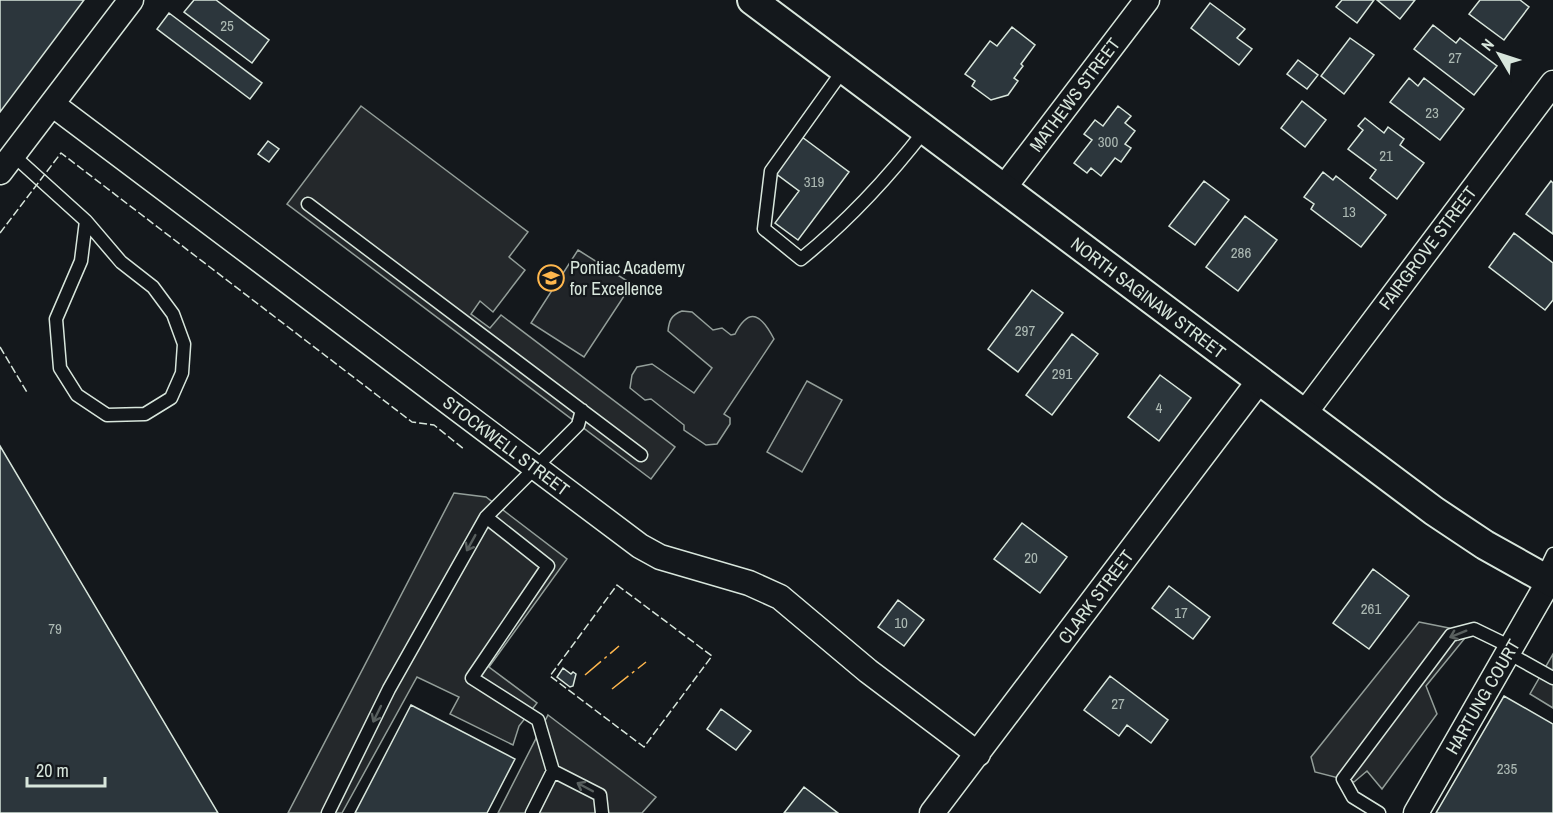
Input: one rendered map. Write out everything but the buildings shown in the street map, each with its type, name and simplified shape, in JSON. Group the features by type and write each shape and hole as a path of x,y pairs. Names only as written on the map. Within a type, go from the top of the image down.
{"street":[{"path":"6,164 131,0"},
{"name":"NORTH SAGINAW STREET","path":"752,0 1259,381 1459,528 1549,574"},
{"name":"MATHEWS STREET","path":"1003,189 1147,0"},
{"name":"FAIRGROVE STREET","path":"1304,414 1553,83"},
{"name":"STOCKWELL STREET","path":"52,104 650,552 672,561 749,583 780,597 886,686 978,754"},
{"name":"CLARK STREET","path":"936,812 1259,381"},
{"name":"HARTUNG COURT","path":"1416,813 1509,650 1549,574"}],"lane":[{"path":"844,69 771,171 764,229 801,259 888,178 925,130"},
{"path":"6,164 86,221 121,261 153,287 173,314 184,344 182,373 171,398 145,414 107,414 77,395 60,368 56,319 81,261 86,221"},
{"path":"308,204 641,455"},
{"path":"328,813 389,689 486,517 537,469 578,425 582,410"},
{"path":"486,517 548,566 472,678 538,720 554,771 600,795 602,813"},
{"path":"1379,813 1353,797 1343,779 1351,765 1451,635 1474,628 1553,678"},
{"path":"532,813 554,771"}],"shaded area":[{"path":"361,106 528,232 509,257 525,270 493,312 480,301 471,314 490,328 501,315 675,447 651,479 287,204"},
{"path":"578,250 632,284 584,357 531,323"},
{"path":"682,311 692,312 713,330 722,328 731,335 735,334 746,319 756,317 765,324 774,339 724,414 730,418 730,424 717,444 706,445 684,430 684,425 651,399 645,400 630,388 632,375 637,367 652,364 694,393 712,368 668,331 671,319"},
{"path":"807,381 842,400 802,472 767,452"},
{"path":"454,493 486,497 567,559 489,667 537,703 519,726 513,745 450,714 459,697 417,677 342,813 288,813"},
{"path":"1419,622 1449,628 1465,638 1426,686 1437,714 1382,789 1367,771 1354,782 1315,772 1311,757"},
{"path":"1553,654 1553,708 1530,694"},
{"path":"548,715 656,797 642,813 498,813"}],"fence":[{"path":"0,233 61,153 412,422 434,425 465,450"},
{"path":"0,347 28,394"},
{"path":"617,585 712,656 644,747 550,676 617,585"}],"power":[{"path":"585,675 619,646"},
{"path":"612,689 646,662"}],"place":[{"name":"Pontiac Academy for Excellence","path":"551,278"}]}
